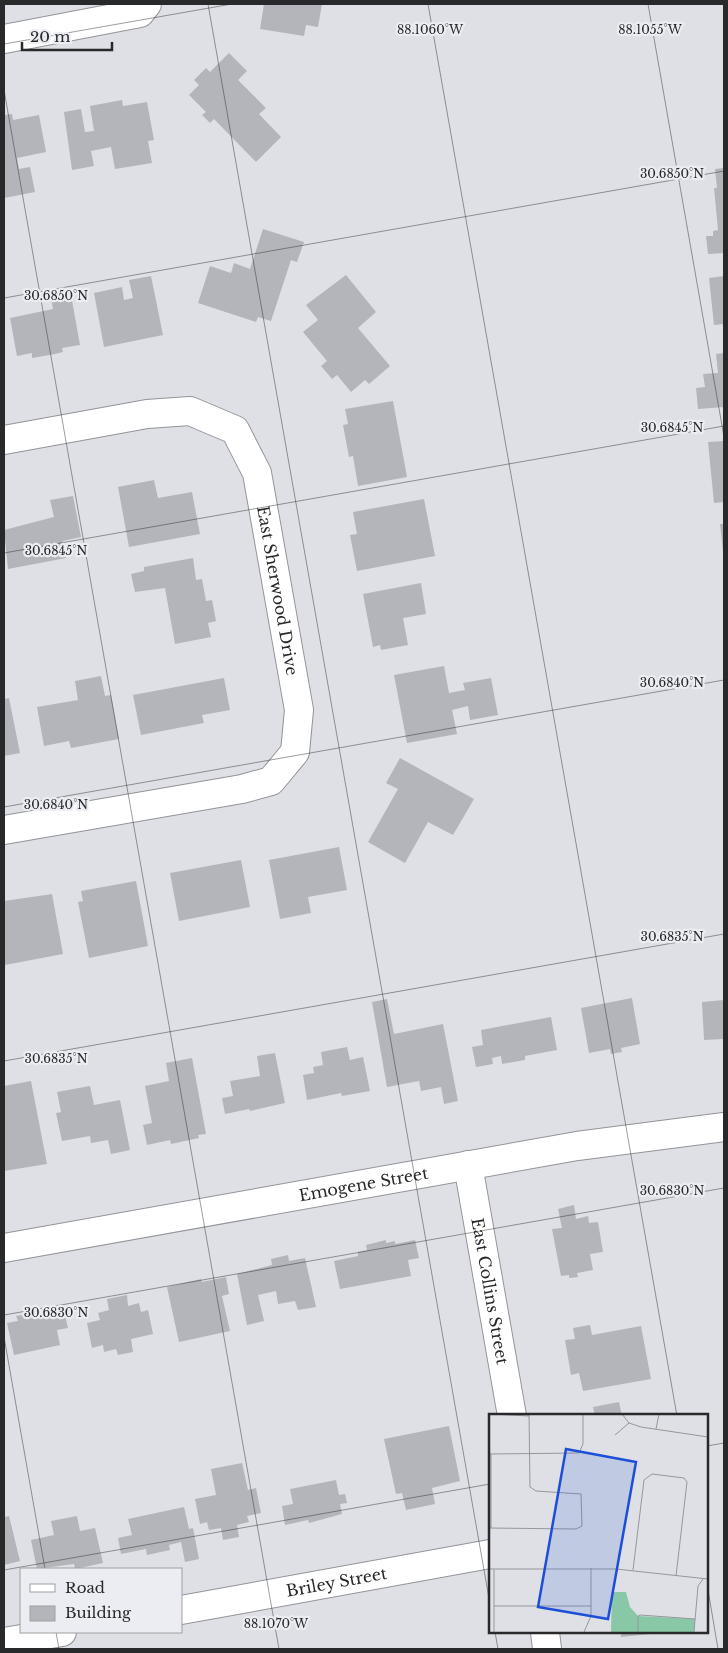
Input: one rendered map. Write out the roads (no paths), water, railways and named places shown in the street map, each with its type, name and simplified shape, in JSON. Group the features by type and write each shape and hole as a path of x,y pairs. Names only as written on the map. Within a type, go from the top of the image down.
{"street":[{"path":"4,39 140,13 147,4"},
{"name":"East Sherwood Drive","path":"4,440 148,414 190,411 235,430 257,473 298,710 295,752 271,781 242,789 4,830"},
{"name":"Emogene Street","path":"4,1248 577,1146 724,1127"},
{"name":"East Collins Street","path":"468,1165 512,1414"},
{"name":"Briley Street","path":"182,1610 489,1554"},
{"path":"4,1642 56,1633"},
{"path":"545,1633 547,1649"}]}
